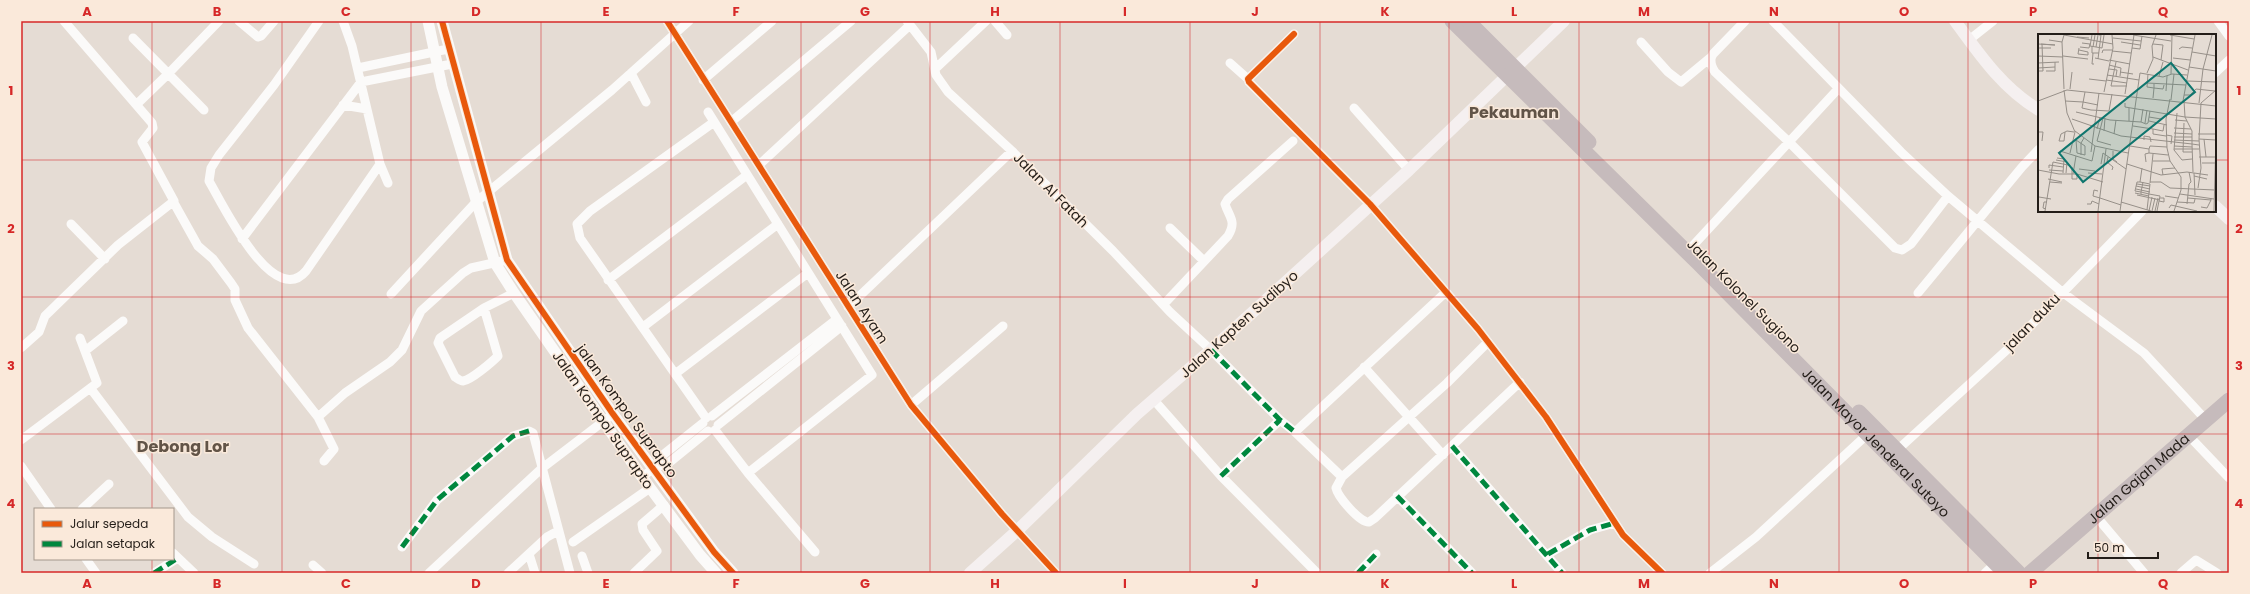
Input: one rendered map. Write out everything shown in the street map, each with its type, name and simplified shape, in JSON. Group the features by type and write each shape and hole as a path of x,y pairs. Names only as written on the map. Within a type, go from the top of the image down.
{"highway":[{"path":"1452,21 1512,72"},
{"path":"1468,21 1512,72"},
{"name":"Jalan Mayor Jenderal Sutoyo","path":"1512,72 1691,249 1894,454 1997,566"},
{"name":"Jalan Gajah Mada","path":"2030,573 2229,400"},
{"path":"1997,566 2019,573"}],"main road":[{"name":"Jalan Kapten Sudibyo","path":"970,573 1018,530 1153,399 1211,350 1408,170 1564,21"},
{"path":"1954,21 2000,79 2018,96 2038,109"},
{"path":"2216,207 2229,219"}],"street":[{"path":"64,21 137,104 153,125 143,139 143,145 198,246 213,259 232,283 235,289 234,300 248,328 318,417 334,449 324,461"},
{"path":"137,104 219,21"},
{"path":"239,21 258,37 261,36 274,21"},
{"path":"319,21 211,168 210,181 242,239 274,275 287,279 296,278 306,271 380,164"},
{"path":"343,21 358,68 380,164 388,183"},
{"name":"Jalan Kompol Suprapto","path":"428,21 436,67 495,262 514,293 608,417 642,477 700,555 716,573"},
{"name":"jalan Kompol Suprapto","path":"442,21 452,64 507,260 608,417 656,466 714,552 733,573"},
{"name":"Jalan Ayam","path":"666,21 731,122 762,163 848,307 911,405 1056,573"},
{"path":"391,294 476,202 631,73 689,21"},
{"path":"704,80 772,21"},
{"path":"731,122 851,21"},
{"path":"935,68 986,21"},
{"path":"995,21 1007,35"},
{"path":"1641,42 1668,72 1681,82 1710,58 1745,21"},
{"path":"1772,21 1838,89 1948,196 2062,292 2144,353 2206,420"},
{"path":"1968,40 1993,21"},
{"path":"2218,21 2229,36"},
{"path":"762,163 908,25"},
{"name":"Jalan Al Fatah","path":"908,25 931,52 936,75 948,92 1012,151 1280,420 1295,432 1342,477"},
{"path":"1248,79 1294,34"},
{"path":"133,38 204,110"},
{"path":"358,68 448,49"},
{"path":"1710,58 1711,64 1716,72 1898,250 1902,250 1911,244 1948,196"},
{"path":"2216,72 2229,60"},
{"path":"1230,63 1248,79 1252,86 1370,204 1446,292 1488,342 1546,417 1614,523 1635,548 1662,573"},
{"path":"242,239 361,82 452,64"},
{"path":"631,73 646,102"},
{"path":"1691,249 1838,89"},
{"path":"343,105 367,109"},
{"path":"1354,108 1408,170"},
{"path":"708,112 872,375 748,473"},
{"path":"714,122 579,221 576,230 608,280 711,424 748,473 814,552"},
{"path":"1164,304 1233,228 1233,221 1225,204 1228,199 1293,141"},
{"path":"1918,293 1976,221 2038,150"},
{"path":"848,307 1012,151"},
{"path":"608,280 747,175"},
{"path":"21,348 39,332 45,316 104,259 134,231 174,203"},
{"name":"jalan duku","path":"1894,454 2010,346 2141,212"},
{"path":"71,224 104,259"},
{"path":"643,327 778,224"},
{"path":"1170,228 1204,261"},
{"path":"318,417 345,393 390,362 402,350 421,311 454,281 471,268 507,260"},
{"path":"675,374 808,273"},
{"path":"1295,432 1446,292"},
{"path":"484,308 498,356 471,378 464,381 459,380 455,377 438,343 439,340 484,308 514,293"},
{"path":"85,351 122,321"},
{"path":"642,477 656,466 659,458 679,442 739,408 795,364 822,336 839,322"},
{"path":"911,405 1003,326"},
{"path":"656,466 665,466 685,450 732,400 789,356 822,336"},
{"path":"21,440 97,383 97,379 80,338"},
{"path":"1488,342 1409,417 1342,477 1336,485 1337,493 1366,522 1375,518 1520,382"},
{"path":"789,356 795,364"},
{"path":"1364,367 1443,455"},
{"path":"758,380 764,388"},
{"path":"91,389 188,517 212,537 254,564"},
{"path":"1153,399 1221,476 1317,573"},
{"path":"732,400 739,408"},
{"path":"429,573 541,469 608,417"},
{"path":"1221,476 1280,420"},
{"path":"402,547 437,500 519,433 529,431 533,433 554,533 570,573"},
{"path":"1710,573 1756,537 1871,431"},
{"path":"2188,436 2229,478"},
{"path":"679,442 685,450"},
{"path":"1452,446 1548,554 1562,573"},
{"path":"21,466 50,508"},
{"path":"83,508 108,484"},
{"path":"573,542 650,488"},
{"path":"1397,496 1472,573"},
{"path":"634,573 658,551 644,530 642,524 664,505"},
{"path":"2095,516 2144,573"},
{"path":"1548,554 1590,530 1614,523"},
{"path":"508,573 554,533"},
{"path":"529,554 534,573"},
{"path":"1358,573 1376,554"},
{"path":"175,556 194,573"},
{"path":"582,556 588,573"},
{"path":"87,560 96,573"},
{"path":"154,573 170,560"},
{"path":"2181,573 2196,560 2217,573"},
{"path":"313,566 322,573"}],"marked path":[{"path":"1211,350 1280,420 1295,432"},
{"path":"1221,476 1280,420"},
{"path":"402,547 437,500 513,436 529,431"},
{"path":"1452,446 1562,573"},
{"path":"1397,496 1472,573"},
{"path":"1548,554 1590,530 1615,523"},
{"path":"1358,573 1376,554"},
{"path":"154,573 178,558"}],"cycle path":[{"path":"442,21 507,260 613,414 714,552 733,573"},
{"path":"667,21 911,405 1002,514 1056,573"},
{"path":"1294,34 1248,79 1249,82 1370,204 1478,329 1546,417 1623,535 1662,573"}],"district":[{"name":"Pekauman","path":"1514,112"},
{"name":"Debong Lor","path":"183,446"}]}
